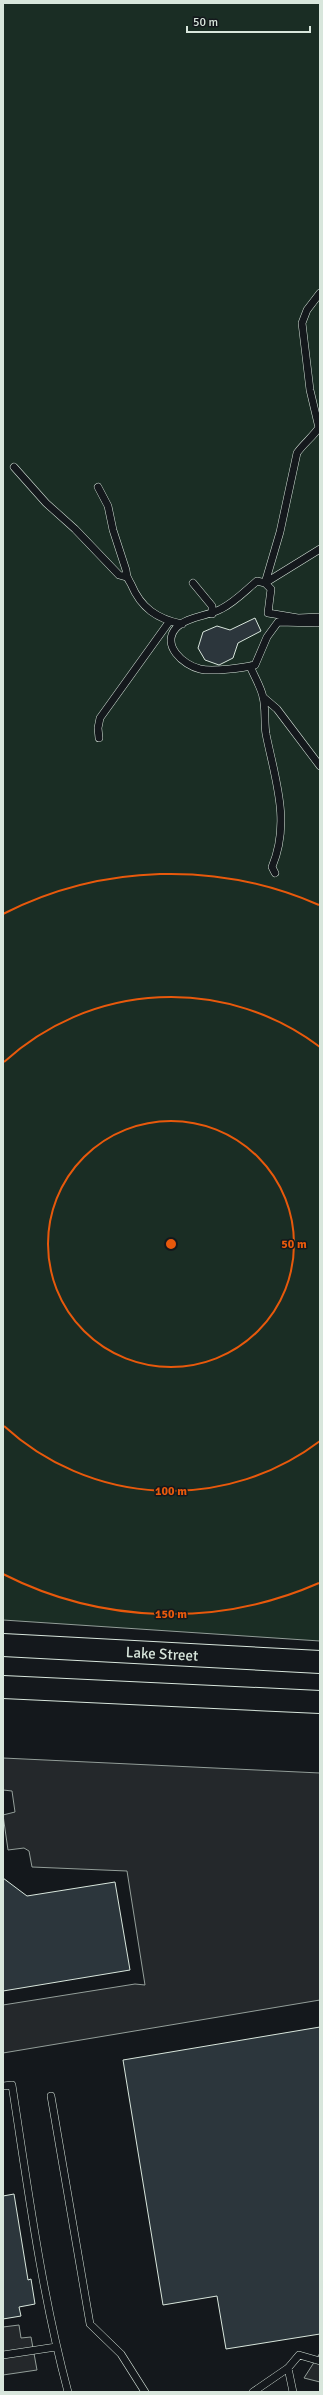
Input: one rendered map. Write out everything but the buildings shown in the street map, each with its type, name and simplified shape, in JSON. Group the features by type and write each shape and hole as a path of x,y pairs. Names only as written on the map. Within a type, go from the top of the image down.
{"main road":[{"name":"Lake Street","path":"3,1645 320,1662"},
{"path":"3,1687 320,1702"}],"lane":[{"path":"265,582 280,532 297,453 319,427 310,390 302,323 307,310 320,293"},
{"path":"14,467 46,503 75,529 114,570 126,577"},
{"path":"98,487 108,506 113,530 126,570 126,577 134,592 151,614 169,622 182,624"},
{"path":"265,582 271,589 268,612 298,618 320,618 318,623 278,622 267,637 255,664 250,666 213,670 199,669 188,663 172,650 170,643 172,634 182,624 212,614 235,601 257,581 265,582 320,549"},
{"path":"193,583 212,606 212,614"},
{"path":"99,738 98,728 100,718 169,622"},
{"path":"250,666 263,697 266,733 279,790 282,822 280,842 272,867 275,873"},
{"path":"263,697 278,709 320,766"},
{"path":"3,2086 12,2085 32,2222 56,2346 68,2392"},
{"path":"51,2096 90,2324 121,2354 145,2392"},
{"path":"3,2355 56,2346"},
{"path":"253,2392 288,2368 299,2355 320,2361"},
{"path":"288,2368 293,2392"}],"green space":[{"path":"3,3 320,3 320,1641 3,1620"}],"shaded area":[{"path":"3,1758 320,1773 320,2000 3,2053 3,2005 135,1984 145,1985 127,1871 32,1867 29,1851 24,1848 8,1850 3,1815 15,1812 12,1791 3,1790"},
{"path":"19,2325 21,2338 31,2337 37,2370 3,2375 3,2327"},
{"path":"320,2353 320,2382 304,2378"}]}
